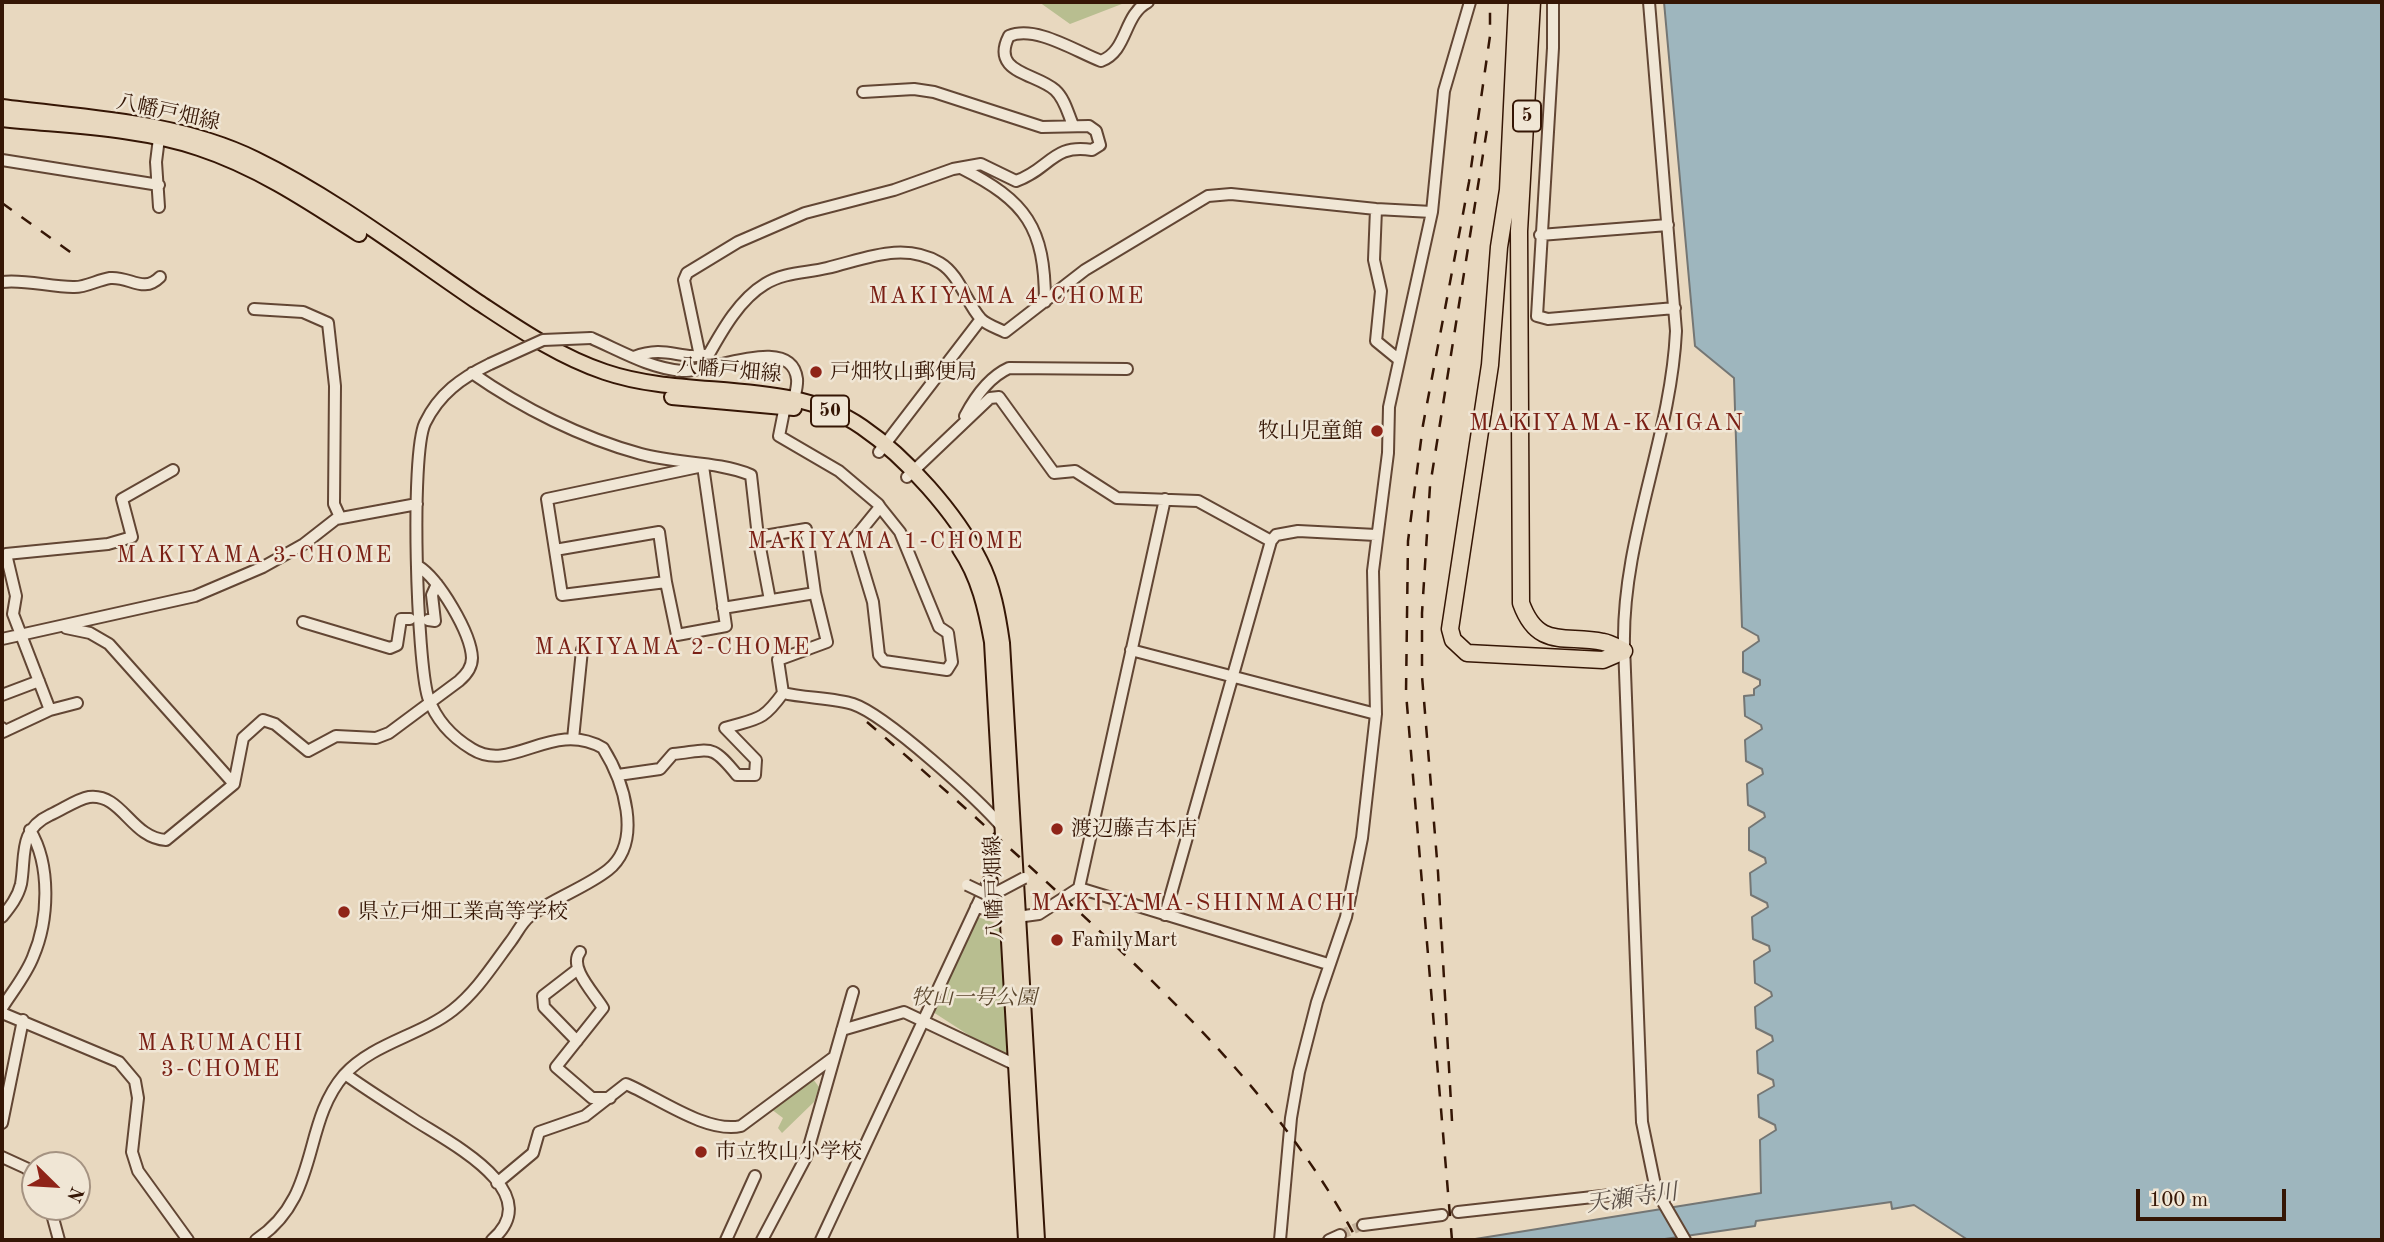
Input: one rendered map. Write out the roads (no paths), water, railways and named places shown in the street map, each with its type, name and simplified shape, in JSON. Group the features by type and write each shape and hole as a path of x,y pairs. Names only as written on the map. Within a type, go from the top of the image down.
{"highway":[{"name":"5","path":"1517,2 1508,190 1499,247 1490,365 1450,619 1453,640 1467,653 1603,660 1624,651"},
{"name":"5","path":"1532,2 1518,231 1521,603 1530,622 1547,635 1568,641 1604,642 1624,651"}],"main road":[{"name":"八幡戸畑線","path":"2,107 160,128 208,139 256,159 308,189 559,352 605,372 651,384 791,404 882,448 911,474 981,561 996,604 1002,643 1005,914 1037,1240"},
{"name":"八幡戸畑線","path":"2,118 159,138 198,148 261,174 419,272 543,356 602,381 690,400 791,404"},
{"name":"八幡戸畑線","path":"911,474 971,565 985,605 992,642 1003,828 1005,914 1026,1240"}],"street":[{"path":"1073,125 1055,90 1012,66 1004,57 1004,46 1009,36 1018,32 1031,33 1101,61 1117,51 1133,17 1148,2"},
{"path":"1280,1240 1291,1118 1328,964 1352,894 1362,838 1376,714 1373,571 1388,453 1389,407 1432,212 1444,91 1470,2"},
{"path":"1553,2 1553,48 1535,310 1541,319 1675,308"},
{"path":"1649,2 1675,308 1675,359 1628,576 1623,612 1624,651 1642,1122 1656,1190 1685,1240"},
{"path":"700,356 684,280 687,273 738,242 805,213 961,168 981,164 1016,181 1031,176 1059,151 1075,147 1092,150 1100,145 1097,131 1089,126 1042,127 934,92 914,89 863,92"},
{"path":"159,138 156,162 159,207"},
{"path":"2,160 159,185"},
{"path":"961,168 1003,192 1032,223 1045,267 1045,302"},
{"path":"635,357 653,350 700,356 709,354 730,318 764,284 779,277 825,269 869,255 902,252 919,254 942,264 981,319 1004,332 1085,270 1208,196 1231,194 1432,212"},
{"path":"1376,209 1373,239 1381,290 1376,341 1398,359"},
{"path":"1540,235 1668,225"},
{"path":"2,282 76,288 118,278 145,286 152,285 160,277"},
{"path":"254,309 303,312 328,323 335,386 334,504 340,517"},
{"path":"882,448 981,319"},
{"path":"256,1240 290,1209 302,1183 332,1093 345,1074 376,1050 424,1030 455,1009 479,986 527,918 606,871 618,861 628,808 618,775 603,748 593,742 558,739 490,757 472,749 444,727 429,701 421,664 417,504 424,425 440,398 472,373 543,340 591,338 657,367 684,371 718,367 752,356 772,355 789,363 797,376 791,404 779,436 839,471 880,507 900,532 939,627 948,633 952,662 947,670 884,661 879,655 873,602 853,539 880,507"},
{"path":"960,425 974,400 997,373 1009,368 1127,369"},
{"path":"472,373 502,394 572,429 641,454 703,466 732,467 751,475 758,537 770,600"},
{"path":"911,474 990,398 999,397 1054,473 1075,471 1117,498 1198,500 1271,541"},
{"path":"666,582 562,595 547,499 703,466"},
{"path":"555,550 659,533 677,635 726,626 703,466"},
{"path":"50,710 13,614 16,596 6,554 108,544 132,537 122,499 173,470"},
{"path":"976,907 1005,914 1039,914 1079,888 1165,499"},
{"path":"2,639 195,596 264,567 340,517 417,504"},
{"path":"618,775 660,769 673,754 711,749 719,753 737,775 755,775 756,760 725,728 763,717 783,693 778,660 827,642 815,593 806,529 758,537"},
{"path":"1165,915 1271,541 1276,535 1297,531 1376,535"},
{"path":"2,917 12,905 20,886 23,847 30,830 45,817 88,797 104,798 114,804 143,835 166,840 234,784 243,738 263,720 275,724 307,751 336,736 376,738 389,733 459,681 468,672 472,661 460,622 433,576 418,566"},
{"path":"428,620 435,621 432,595 437,584"},
{"path":"723,608 815,593"},
{"path":"303,622 390,648 397,645 401,618 410,619"},
{"path":"60,627 90,633 109,644 234,784"},
{"path":"573,739 582,650"},
{"path":"1131,650 1376,714"},
{"path":"2,695 39,681"},
{"path":"783,693 852,704 873,715 908,742 1003,828 995,867 821,1240"},
{"path":"2,728 3,732 50,710 77,703"},
{"path":"30,830 38,843 43,872 42,925 33,957 2,1011 119,1062 135,1081 138,1098 132,1152 138,1171 188,1240"},
{"path":"990,896 1024,878"},
{"path":"967,885 990,896 1005,914"},
{"path":"1079,888 1328,964"},
{"path":"548,904 555,916"},
{"path":"580,952 576,958 578,969 603,1009 556,1067 592,1098 610,1098"},
{"path":"577,1041 544,1007 543,996 578,969"},
{"path":"762,1240 806,1157 853,992"},
{"path":"842,1030 904,1012 1016,1065"},
{"path":"2,1123 23,1020"},
{"path":"497,1183 533,1153 539,1132 585,1116 626,1084 681,1112 729,1129 741,1126 834,1057"},
{"path":"345,1074 370,1093 450,1140 481,1163 509,1202 508,1218 492,1240"},
{"path":"2,1157 21,1166"},
{"path":"726,1240 755,1176"},
{"path":"1458,1212 1656,1190"},
{"path":"1363,1225 1442,1214"},
{"path":"54,1221 59,1240"}],"water":[{"path":"1664,2 2382,2 2382,1240 1968,1240 1914,1205 1892,1209 1891,1202 1756,1221 1755,1226 1658,1240 1469,1240 1761,1193 1760,1140 1776,1130 1775,1125 1759,1117 1758,1095 1774,1086 1773,1080 1758,1073 1757,1051 1773,1041 1772,1036 1756,1028 1755,1007 1772,996 1771,992 1755,983 1754,961 1770,951 1769,946 1753,939 1752,917 1768,907 1767,903 1751,895 1750,873 1766,863 1765,858 1749,850 1749,828 1765,817 1764,813 1748,805 1747,784 1763,774 1762,769 1746,761 1745,740 1762,729 1761,725 1745,716 1744,696 1754,695 1754,689 1760,685 1760,680 1743,672 1743,652 1759,641 1758,636 1742,627 1734,378 1695,346"}],"tunnel":[{"path":"1340,1235 1363,1225"}],"railway":[{"path":"1452,1240 1406,693 1408,541 1423,425 1469,182 1490,36 1490,2"},
{"path":"1452,1121 1438,872 1422,676 1422,613 1430,486 1488,123"},
{"path":"2,203 77,257"},
{"path":"867,722 1051,886 1195,1024 1266,1104 1299,1147 1357,1240"}],"place":[{"name":"戸畑牧山郵便局","path":"816,372"},
{"name":"牧山児童館","path":"1377,431"},
{"name":"渡辺藤吉本店","path":"1057,829"},
{"name":"県立戸畑工業高等学校","path":"344,912"},
{"name":"FamilyMart","path":"1057,940"},
{"name":"市立牧山小学校","path":"701,1152"}],"district":[{"name":"MAKIYAMA 4-CHOME","path":"1007,297"},
{"name":"MAKIYAMA-KAIGAN","path":"1607,424"},
{"name":"MAKIYAMA 1-CHOME","path":"886,542"},
{"name":"MAKIYAMA 3-CHOME","path":"255,556"},
{"name":"MAKIYAMA 2-CHOME","path":"673,648"},
{"name":"MAKIYAMA-SHINMACHI","path":"1194,904"},
{"name":"MARUMACHI 3-CHOME","path":"221,1057"}],"park label":[{"name":"牧山一号公園","path":"974,998"}],"water label":[{"name":"天瀬寺川","path":"1632,1199"}]}
